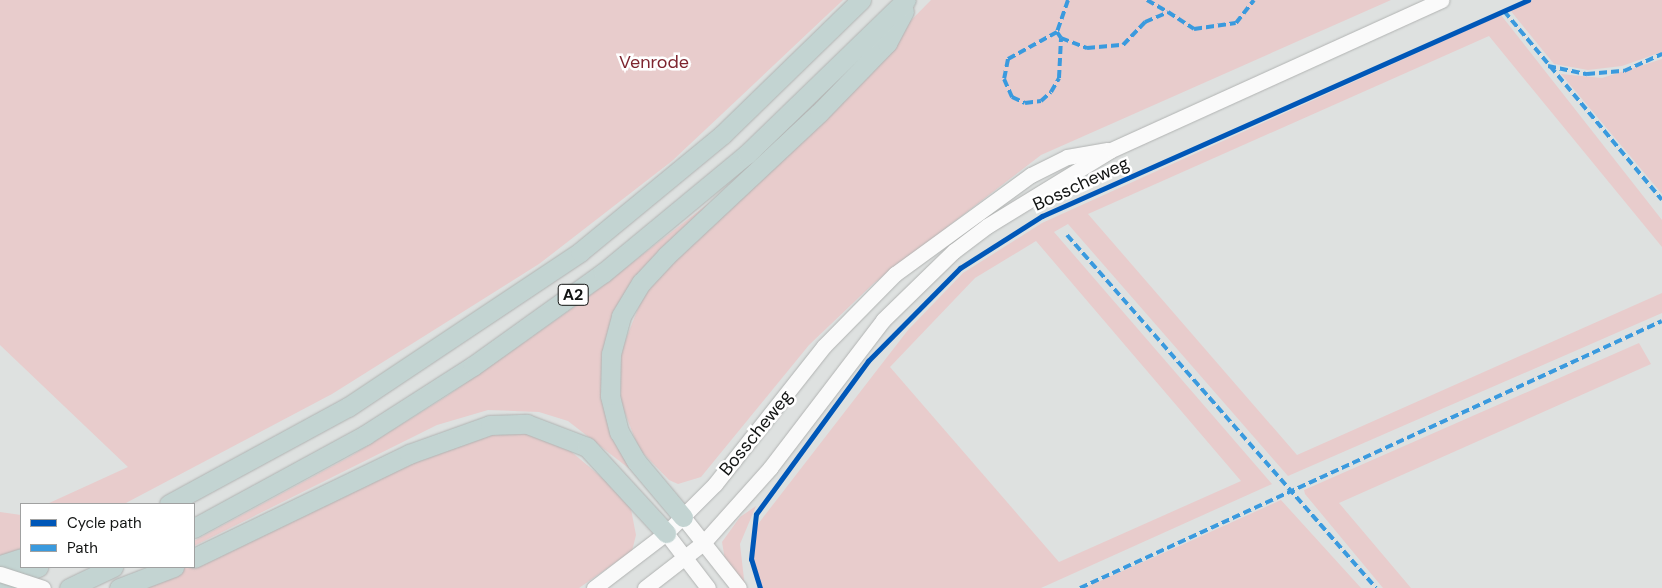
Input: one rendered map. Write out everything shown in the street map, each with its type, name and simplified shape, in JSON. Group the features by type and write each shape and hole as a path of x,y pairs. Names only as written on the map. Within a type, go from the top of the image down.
{"highway":[{"name":"A2","path":"171,503 348,407 580,252 722,135 861,0"},
{"name":"A2","path":"195,527 365,435 473,366 604,273 747,154 906,0"},
{"path":"683,517 636,462 619,432 610,395 611,354 621,316 641,283 666,256 819,114 887,43 911,0"},
{"path":"195,558 409,454 490,425 527,424 587,447 666,534"},
{"path":"0,565 20,558"},
{"path":"0,584 36,568"},
{"path":"69,588 111,568"},
{"path":"119,588 171,568"}],"main road":[{"name":"Bosscheweg","path":"645,588 703,543 913,289 987,226 1111,150 1442,0"},
{"name":"Bosscheweg","path":"594,588 666,534 683,517 748,447 824,346 895,274 1031,175 1067,157 1111,150"},
{"path":"683,517 739,588"},
{"path":"666,534 708,588"},
{"path":"0,574 42,588"}],"green space":[{"name":"Venrode","path":"0,0 843,0 672,161 539,264 332,394 126,503 49,503 128,467 0,345"},
{"path":"931,0 1391,0 1041,155 873,284 809,345 701,477 678,484 669,480 639,449 621,403 620,354 645,291"},
{"path":"1533,0 1662,0 1662,52 1622,66 1588,70 1554,64 1510,10"},
{"path":"1501,15 1662,220 1662,247 1489,36 1088,214 1297,455 1662,293 1662,313 1288,476 1068,224 1054,232 1272,484 1041,588 761,588 752,554 758,524 908,330 963,273 1042,223","holes":["1036,241 1241,481 1059,562 890,367 975,278"]},
{"path":"1662,59 1662,194 1561,74 1602,78"},
{"path":"710,202 642,270 608,335 631,470 568,421 539,412 488,410 437,425 195,546 195,540 351,456 447,396 583,301"},
{"path":"1639,343 1651,364 1339,503 1411,588 1383,588 1305,494 1304,490"},
{"path":"500,426 561,443 613,487 631,509 636,535 632,551 579,588 131,588 178,568 195,568 438,441"},
{"path":"1281,500 1361,588 1084,588 1186,543"},
{"path":"756,506 740,544 745,588 725,560 722,542 740,517"},
{"path":"0,512 20,515 20,550 0,560"}],"marked path":[{"path":"1068,0 1057,32 1061,38 1087,48 1123,45 1145,22 1168,12 1194,29 1236,23 1254,0"},
{"path":"1147,0 1168,12"},
{"path":"1504,11 1662,200"},
{"path":"1057,32 1008,59 1004,79 1012,97 1025,103 1041,101 1051,92 1059,78 1061,38"},
{"path":"1548,66 1587,74 1624,71 1662,54"},
{"path":"1067,235 1376,588"},
{"path":"1080,588 1662,321"}],"cycle path":[{"path":"760,588 751,559 756,514 868,361 960,268 1042,216 1528,0"}]}
